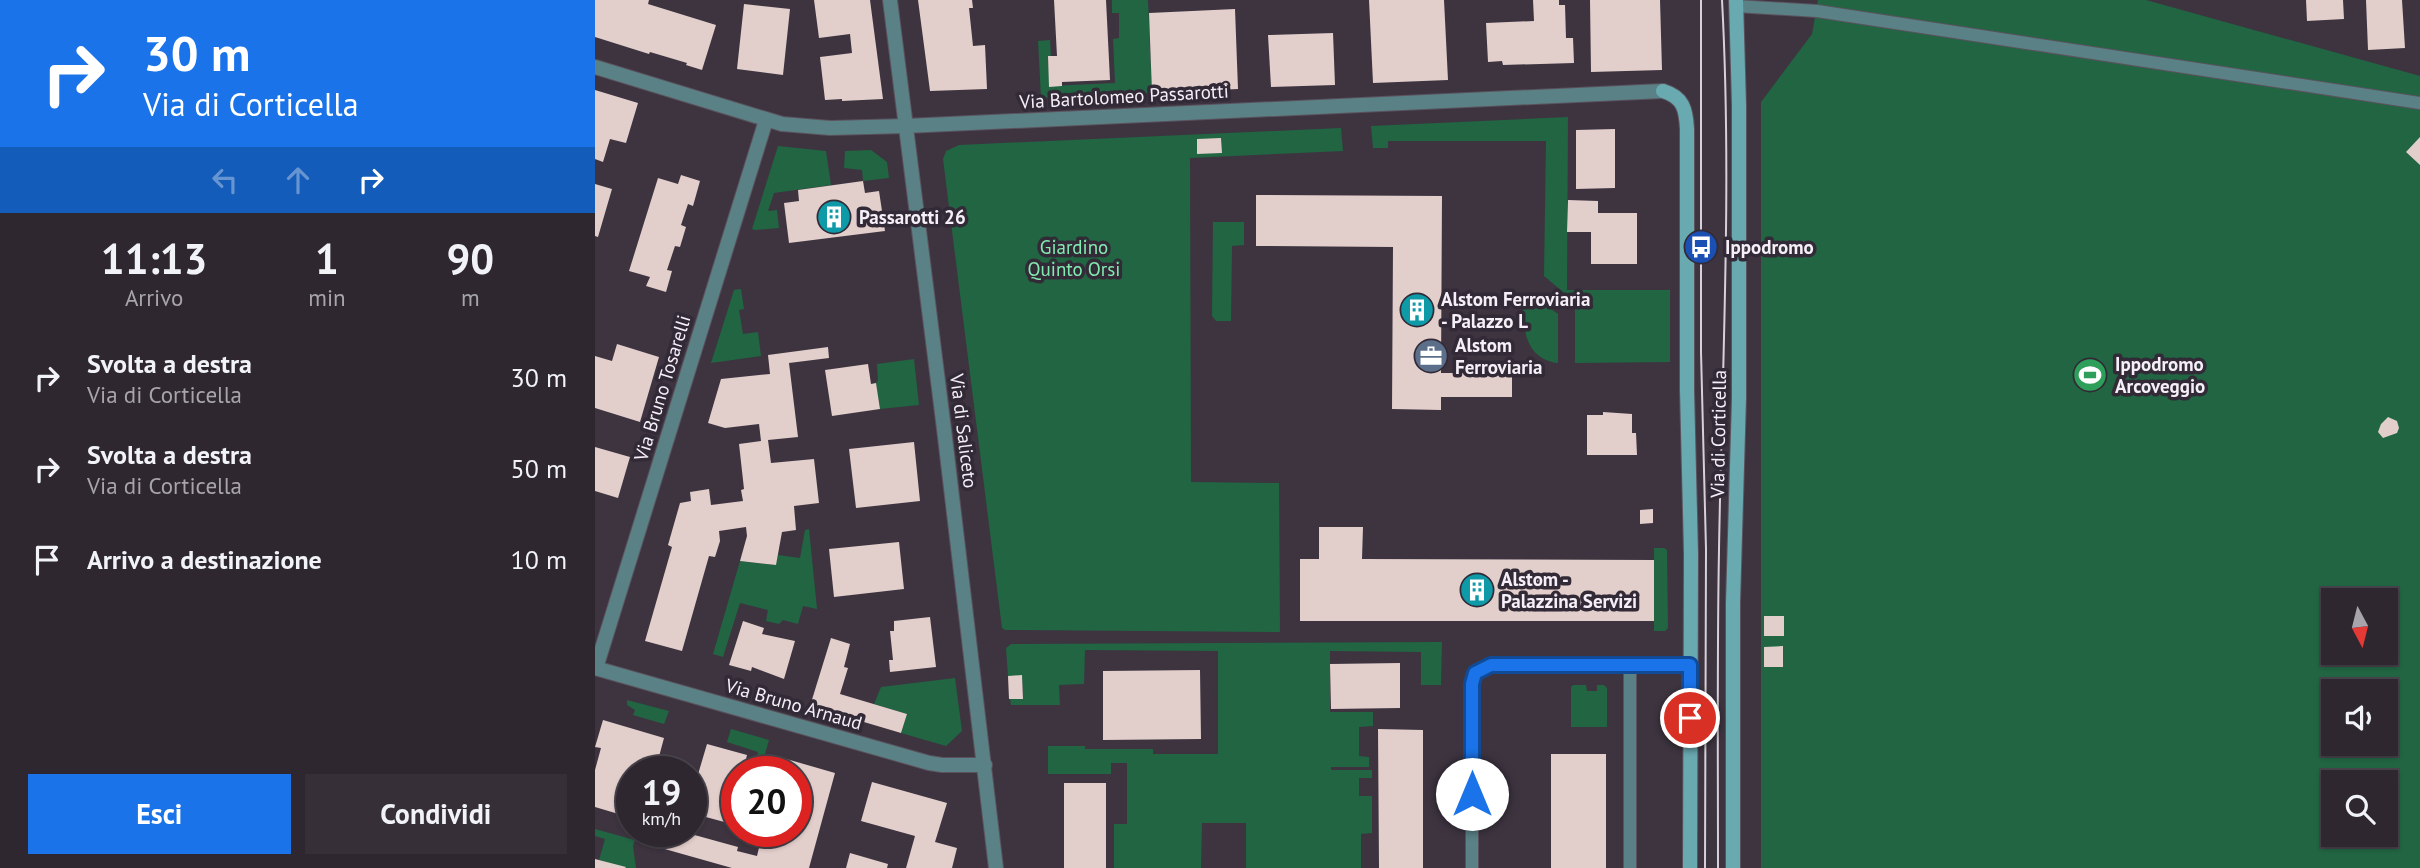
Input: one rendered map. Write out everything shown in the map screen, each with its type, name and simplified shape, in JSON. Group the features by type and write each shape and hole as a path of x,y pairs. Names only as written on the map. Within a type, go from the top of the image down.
{"main road":[{"name":"Via di Corticella","path":"1733,868 1733,603 1739,398 1736,3"},
{"name":"Via di Corticella","path":"1664,91 1678,97 1683,103 1688,128 1686,390 1691,554 1691,868"}],"street":[{"name":"Via di Saliceto","path":"890,0 996,868"},
{"name":"Via Bartolomeo Passarotti","path":"595,67 766,120 816,127 906,126 1664,91"},
{"name":"Via Bruno Tosarelli","path":"595,668 766,120"},
{"name":"Via Bruno Arnaud","path":"595,668 929,763 985,765"}],"lane":[{"path":"1736,3 1817,10 2420,103"},
{"path":"1472,868 1472,684 1475,673 1485,667 1499,664 1690,665"},
{"path":"1630,664 1630,868"}],"green space":[{"path":"1112,0 1148,0 1152,93 1041,98 1038,41 1050,40 1050,86 1115,83 1113,39 1119,38 1119,13 1112,13"},
{"name":"Ippodromo Arcoveggio","path":"1818,0 2146,0 2420,76 2420,868 1761,868 1761,102 1812,34"},
{"path":"1568,117 1567,290 1670,290 1670,362 1575,363 1575,302 1544,276 1546,141 1388,141 1388,148 1373,148 1371,126"},
{"name":"Giardino Quinto Orsi","path":"1341,128 1343,151 1190,158 1191,482 1279,483 1280,632 1002,628 943,159 946,151 959,145"},
{"path":"778,146 826,151 831,185 774,193 768,211 777,210 779,228 755,230 752,229"},
{"path":"871,150 887,162 889,178 863,181 862,170 844,168 845,151"},
{"path":"1213,222 1244,222 1244,245 1232,246 1231,321 1216,321 1212,316"},
{"path":"741,289 744,309 739,310 743,334 758,332 761,356 711,363 734,290"},
{"path":"1523,304 1544,304 1558,314 1558,363 1539,356 1533,349 1524,324"},
{"path":"914,359 919,405 880,409 876,383 877,364"},
{"path":"809,529 817,609 803,606 798,624 783,620 779,624 766,621 768,610 740,603 723,657 713,654 740,561 775,565 778,555 800,558 805,530"},
{"path":"1654,548 1667,550 1668,628 1665,631 1654,631"},
{"path":"1442,642 1441,685 1421,685 1421,652 1330,651 1330,712 1373,712 1373,726 1359,727 1359,756 1369,757 1369,767 1331,767 1331,770 1372,770 1372,778 1359,778 1359,796 1372,796 1372,833 1361,834 1361,868 1246,868 1246,823 1202,823 1201,868 1114,868 1114,824 1127,824 1127,763 1111,763 1111,774 1048,774 1048,746 1153,749 1153,754 1218,754 1218,651 1085,650 1084,684 1059,685 1060,705 1011,705 1010,699 1023,699 1022,676 1008,676 1006,648 1011,644"},
{"path":"955,678 962,731 946,746 901,733 907,714 874,704 881,687"},
{"path":"1573,685 1586,685 1587,691 1597,691 1597,685 1607,688 1607,727 1571,727"},
{"path":"627,700 669,711 664,724 633,715 635,710 627,705"},
{"path":"731,729 769,740 764,756 757,756 758,752 727,742"},
{"path":"595,829 616,835 616,847 633,847 636,868 625,868 599,860 605,839 595,836"}],"building":[{"path":"595,0 649,0 648,4 716,25 702,70 686,65 687,63 595,37"},
{"path":"814,0 870,0 883,99 825,100 820,57 852,53 850,34 819,38"},
{"path":"918,0 972,0 973,8 969,8 973,46 985,45 987,89 930,91"},
{"path":"1054,0 1106,0 1110,80 1062,82 1062,86 1049,87 1048,56 1057,56"},
{"path":"1369,0 1444,0 1448,80 1373,83"},
{"path":"1533,0 1559,0 1559,5 1565,5 1566,38 1573,38 1574,63 1503,65 1502,61 1488,62 1486,23 1534,21"},
{"path":"1590,0 1660,0 1662,70 1591,72"},
{"path":"2306,0 2343,0 2344,19 2307,21"},
{"path":"2366,0 2402,0 2405,48 2368,50"},
{"path":"744,4 790,9 783,75 737,69"},
{"path":"1235,9 1238,89 1152,93 1149,13"},
{"path":"1333,33 1335,85 1271,87 1268,35"},
{"path":"595,90 638,103 626,143 610,139 603,162 595,159"},
{"path":"1615,129 1615,188 1576,189 1576,130"},
{"path":"2420,137 2420,165 2406,152"},
{"path":"1221,138 1222,153 1197,154 1197,139"},
{"path":"681,175 700,181 693,206 688,204 681,225 686,227 680,247 675,246 667,270 672,271 666,292 646,286 650,277 629,271 658,178 678,184"},
{"name":"Passarotti 26","path":"863,181 865,193 879,191 885,231 789,243 784,203 799,201 798,190"},
{"path":"595,184 612,189 598,237 595,236"},
{"name":"Alstom Ferroviaria - Palazzo L","path":"1256,195 1442,196 1441,373 1512,373 1512,397 1441,397 1441,410 1392,409 1393,247 1256,246"},
{"path":"1568,200 1598,201 1598,213 1637,213 1637,264 1591,264 1591,232 1567,232"},
{"path":"617,344 659,357 640,422 595,408 595,356 612,361"},
{"path":"828,347 829,358 789,363 798,437 768,440 771,463 814,459 819,503 794,506 796,530 782,532 776,565 740,561 747,536 746,527 719,531 720,541 715,557 709,556 682,651 645,641 672,547 668,545 680,503 691,501 690,492 709,489 711,505 743,501 739,444 761,441 759,424 725,428 708,423 721,379 770,374 768,355"},
{"path":"868,364 871,384 876,383 880,409 832,416 825,370"},
{"path":"1603,412 1632,414 1632,433 1636,433 1637,455 1587,455 1587,415 1603,415"},
{"path":"2388,417 2397,421 2399,428 2397,433 2383,438 2378,432"},
{"path":"914,442 920,501 856,508 849,449"},
{"path":"595,447 630,457 618,498 595,491"},
{"path":"1653,509 1653,523 1640,524 1640,510"},
{"name":"Alstom - Palazzina Servizi","path":"1319,527 1363,527 1362,559 1654,560 1654,621 1300,621 1300,559 1319,559"},
{"path":"899,542 904,589 834,597 829,549"},
{"path":"1764,616 1784,616 1784,636 1764,636"},
{"path":"930,617 936,667 890,672 889,660 893,660 890,631 894,631 894,621"},
{"path":"743,621 764,628 762,634 795,641 784,679 752,667 751,671 729,665"},
{"path":"831,638 850,644 844,667 848,668 840,694 907,714 901,733 810,706"},
{"path":"1783,646 1783,667 1764,667 1764,647"},
{"path":"1400,663 1400,708 1331,709 1330,664"},
{"path":"1200,670 1201,739 1103,740 1103,671"},
{"path":"1022,675 1023,699 1009,699 1008,676"},
{"path":"603,720 664,738 659,756 616,756 616,813 595,807 595,770 601,748 595,747"},
{"path":"1378,729 1423,730 1423,868 1379,868"},
{"path":"707,744 747,755 721,756 721,821 707,817 707,756 703,756"},
{"path":"1551,754 1606,754 1606,868 1551,868"},
{"path":"812,766 835,773 809,868 732,868 658,847 707,847 707,838 721,842 721,847 738,847 737,851 757,856 759,847 812,847"},
{"path":"872,782 947,803 935,842 957,848 952,868 906,868 915,836 861,821"},
{"path":"1064,783 1106,783 1106,868 1064,868"},
{"path":"850,853 888,864 887,868 846,868"},
{"path":"595,859 626,867 595,868"}],"tram line":[{"path":"1701,0 1701,352 1706,549 1705,868"},
{"path":"1718,868 1718,590 1726,206 1722,0"}],"place":[{"name":"Passarotti 26","path":"834,217"},
{"name":"Ippodromo","path":"1701,247"},
{"name":"Alstom Ferroviaria - Palazzo L","path":"1417,310"},
{"name":"Alstom Ferroviaria","path":"1431,356"},
{"name":"Ippodromo Arcoveggio","path":"2090,375"},
{"name":"Alstom - Palazzina Servizi","path":"1477,590"}],"route":[{"path":"1472,794 1472,684 1475,673 1485,667 1517,664 1690,665 1690,718"}]}
